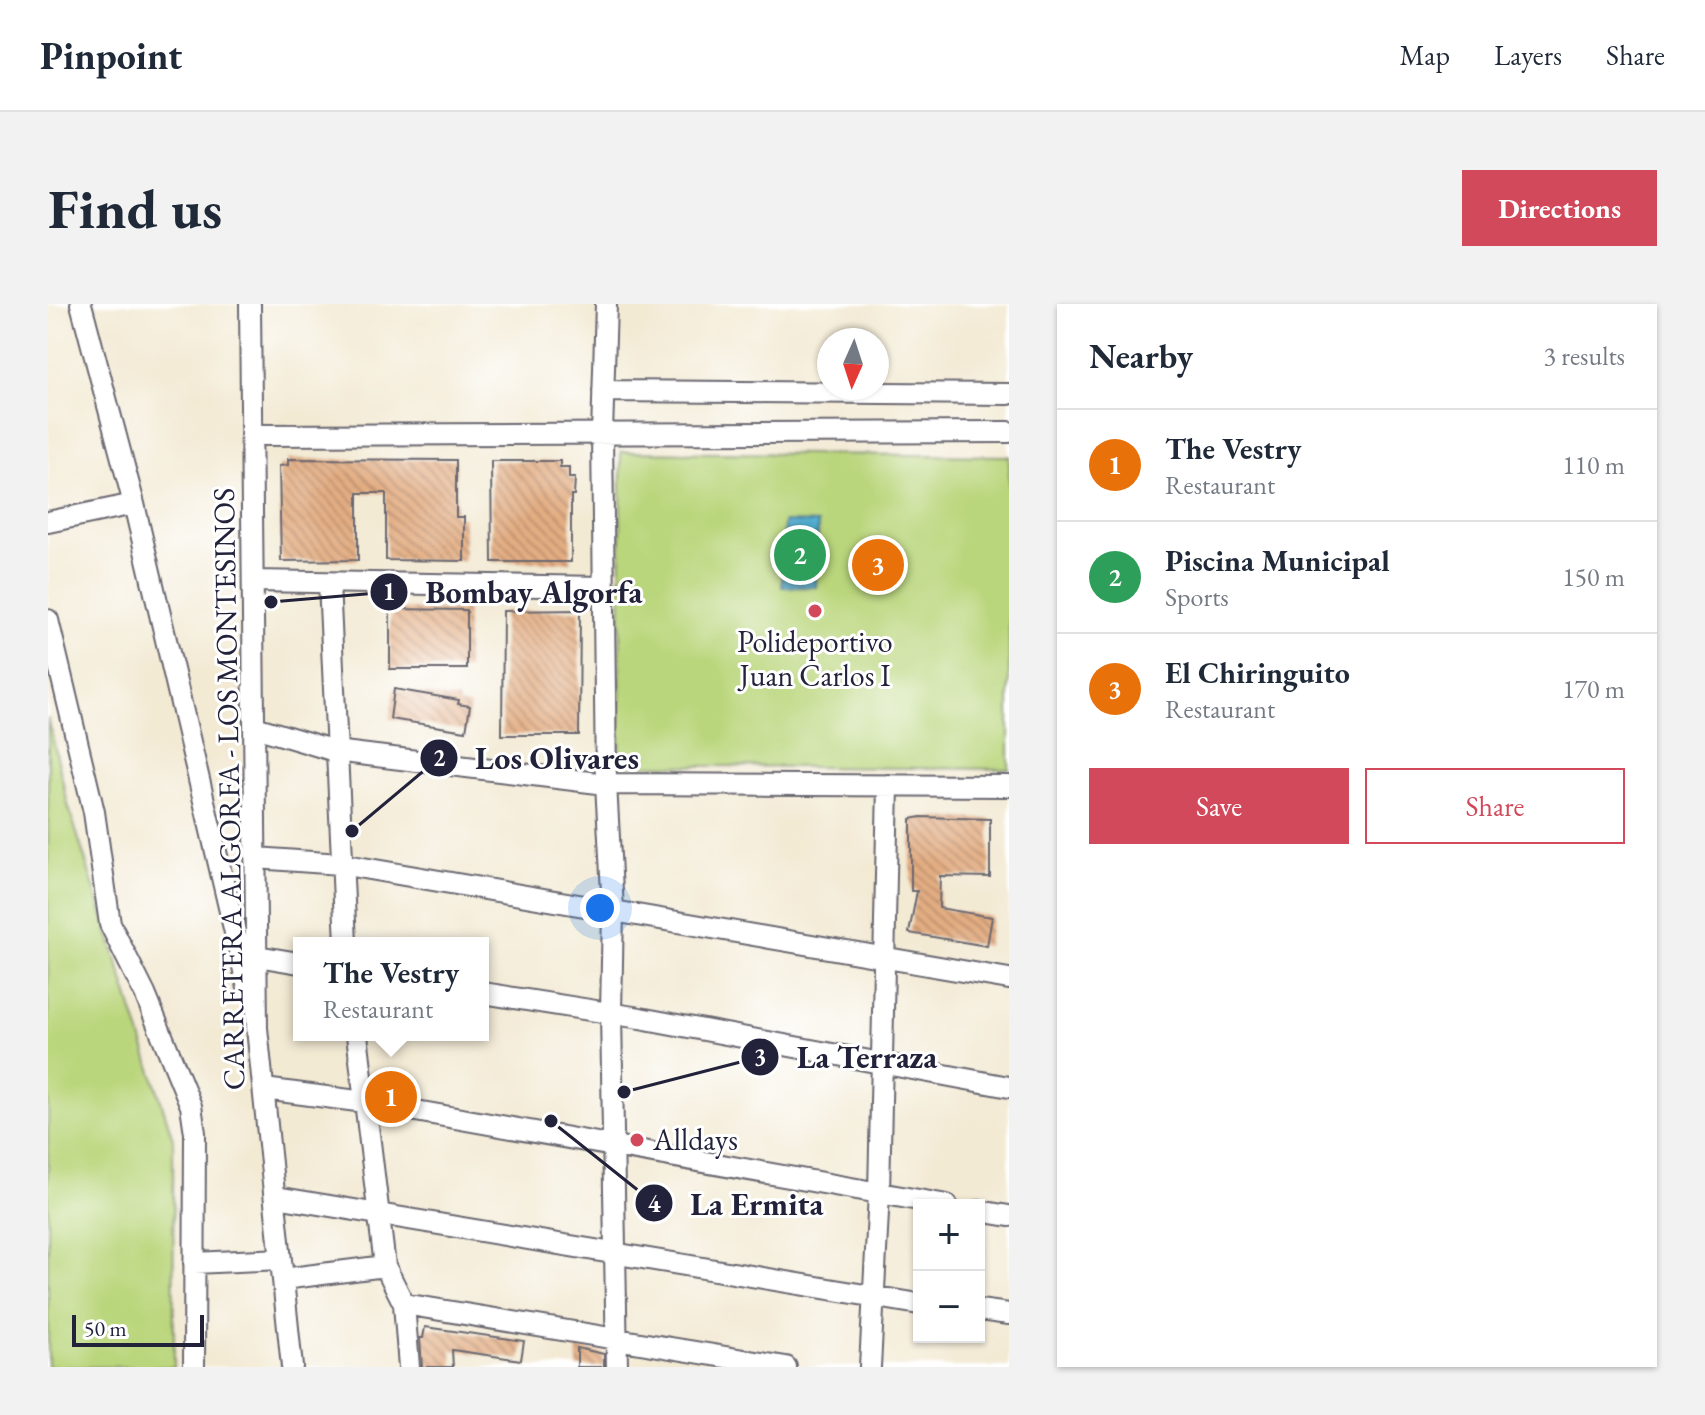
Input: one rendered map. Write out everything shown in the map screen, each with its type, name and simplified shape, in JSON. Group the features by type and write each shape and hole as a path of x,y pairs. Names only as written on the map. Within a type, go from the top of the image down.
{"street":[{"path":"81,304 134,504 257,1028"},
{"name":"CARRETERA ALGORFA - LOS MONTESINOS","path":"250,304 257,1028 292,1367"},
{"path":"606,304 602,434 606,784 613,910 611,1013 617,1367"},
{"path":"603,391 1009,394"},
{"path":"253,435 1009,432"},
{"path":"48,522 134,504"},
{"path":"254,581 604,587"},
{"path":"329,583 346,937"},
{"path":"48,620 94,812 110,924 145,994 191,1106 195,1133 194,1367"},
{"path":"255,727 335,751 606,784 1009,786"},
{"path":"870,1367 879,1193 879,1061 888,785"},
{"path":"256,858 340,864 1009,979"},
{"path":"257,956 293,962"},
{"path":"489,994 611,1013 1009,1087"},
{"path":"358,1041 385,1266 404,1304 409,1367"},
{"path":"264,1089 365,1102 913,1199"},
{"path":"276,1197 913,1303"},
{"path":"985,1212 1009,1216"},
{"path":"194,1263 282,1269 385,1266"},
{"path":"404,1304 786,1367"},
{"path":"985,1311 1009,1314"}],"green space":[{"name":"Polideportivo Juan Carlos I","path":"621,452 1009,456 1009,769 620,765"},
{"path":"48,718 68,805 173,1139 174,1367 48,1367"}],"water":[{"path":"784,522 818,523 816,587 782,587"}],"building":[{"path":"288,459 456,460 456,517 464,517 464,561 386,560 386,493 358,493 358,560 281,561 279,466 288,465"},
{"path":"491,461 560,461 560,467 569,467 569,478 575,478 574,495 571,495 571,562 492,562"},
{"path":"390,609 467,610 467,669 390,669"},
{"path":"580,610 579,735 502,735 503,611"},
{"path":"394,689 459,700 458,704 470,706 466,731 390,719"},
{"path":"911,819 990,819 990,877 940,876 939,908 992,917 987,946 909,933 917,891 911,891"},
{"path":"425,1327 524,1341 521,1360 452,1350 453,1367 422,1367 420,1338 423,1338"},
{"path":"577,1348 604,1354 604,1367 577,1367"}],"place":[{"name":"Piscina Municipal","path":"800,555"},
{"name":"El Chiringuito","path":"878,565"},
{"name":"Bombay Algorfa","path":"271,602"},
{"name":"Polideportivo Juan Carlos I","path":"815,611"},
{"name":"Los Olivares","path":"352,831"},
{"name":"La Terraza","path":"624,1092"},
{"name":"The Vestry","path":"391,1097"},
{"name":"La Ermita","path":"551,1121"},
{"name":"Alldays","path":"637,1140"}]}
